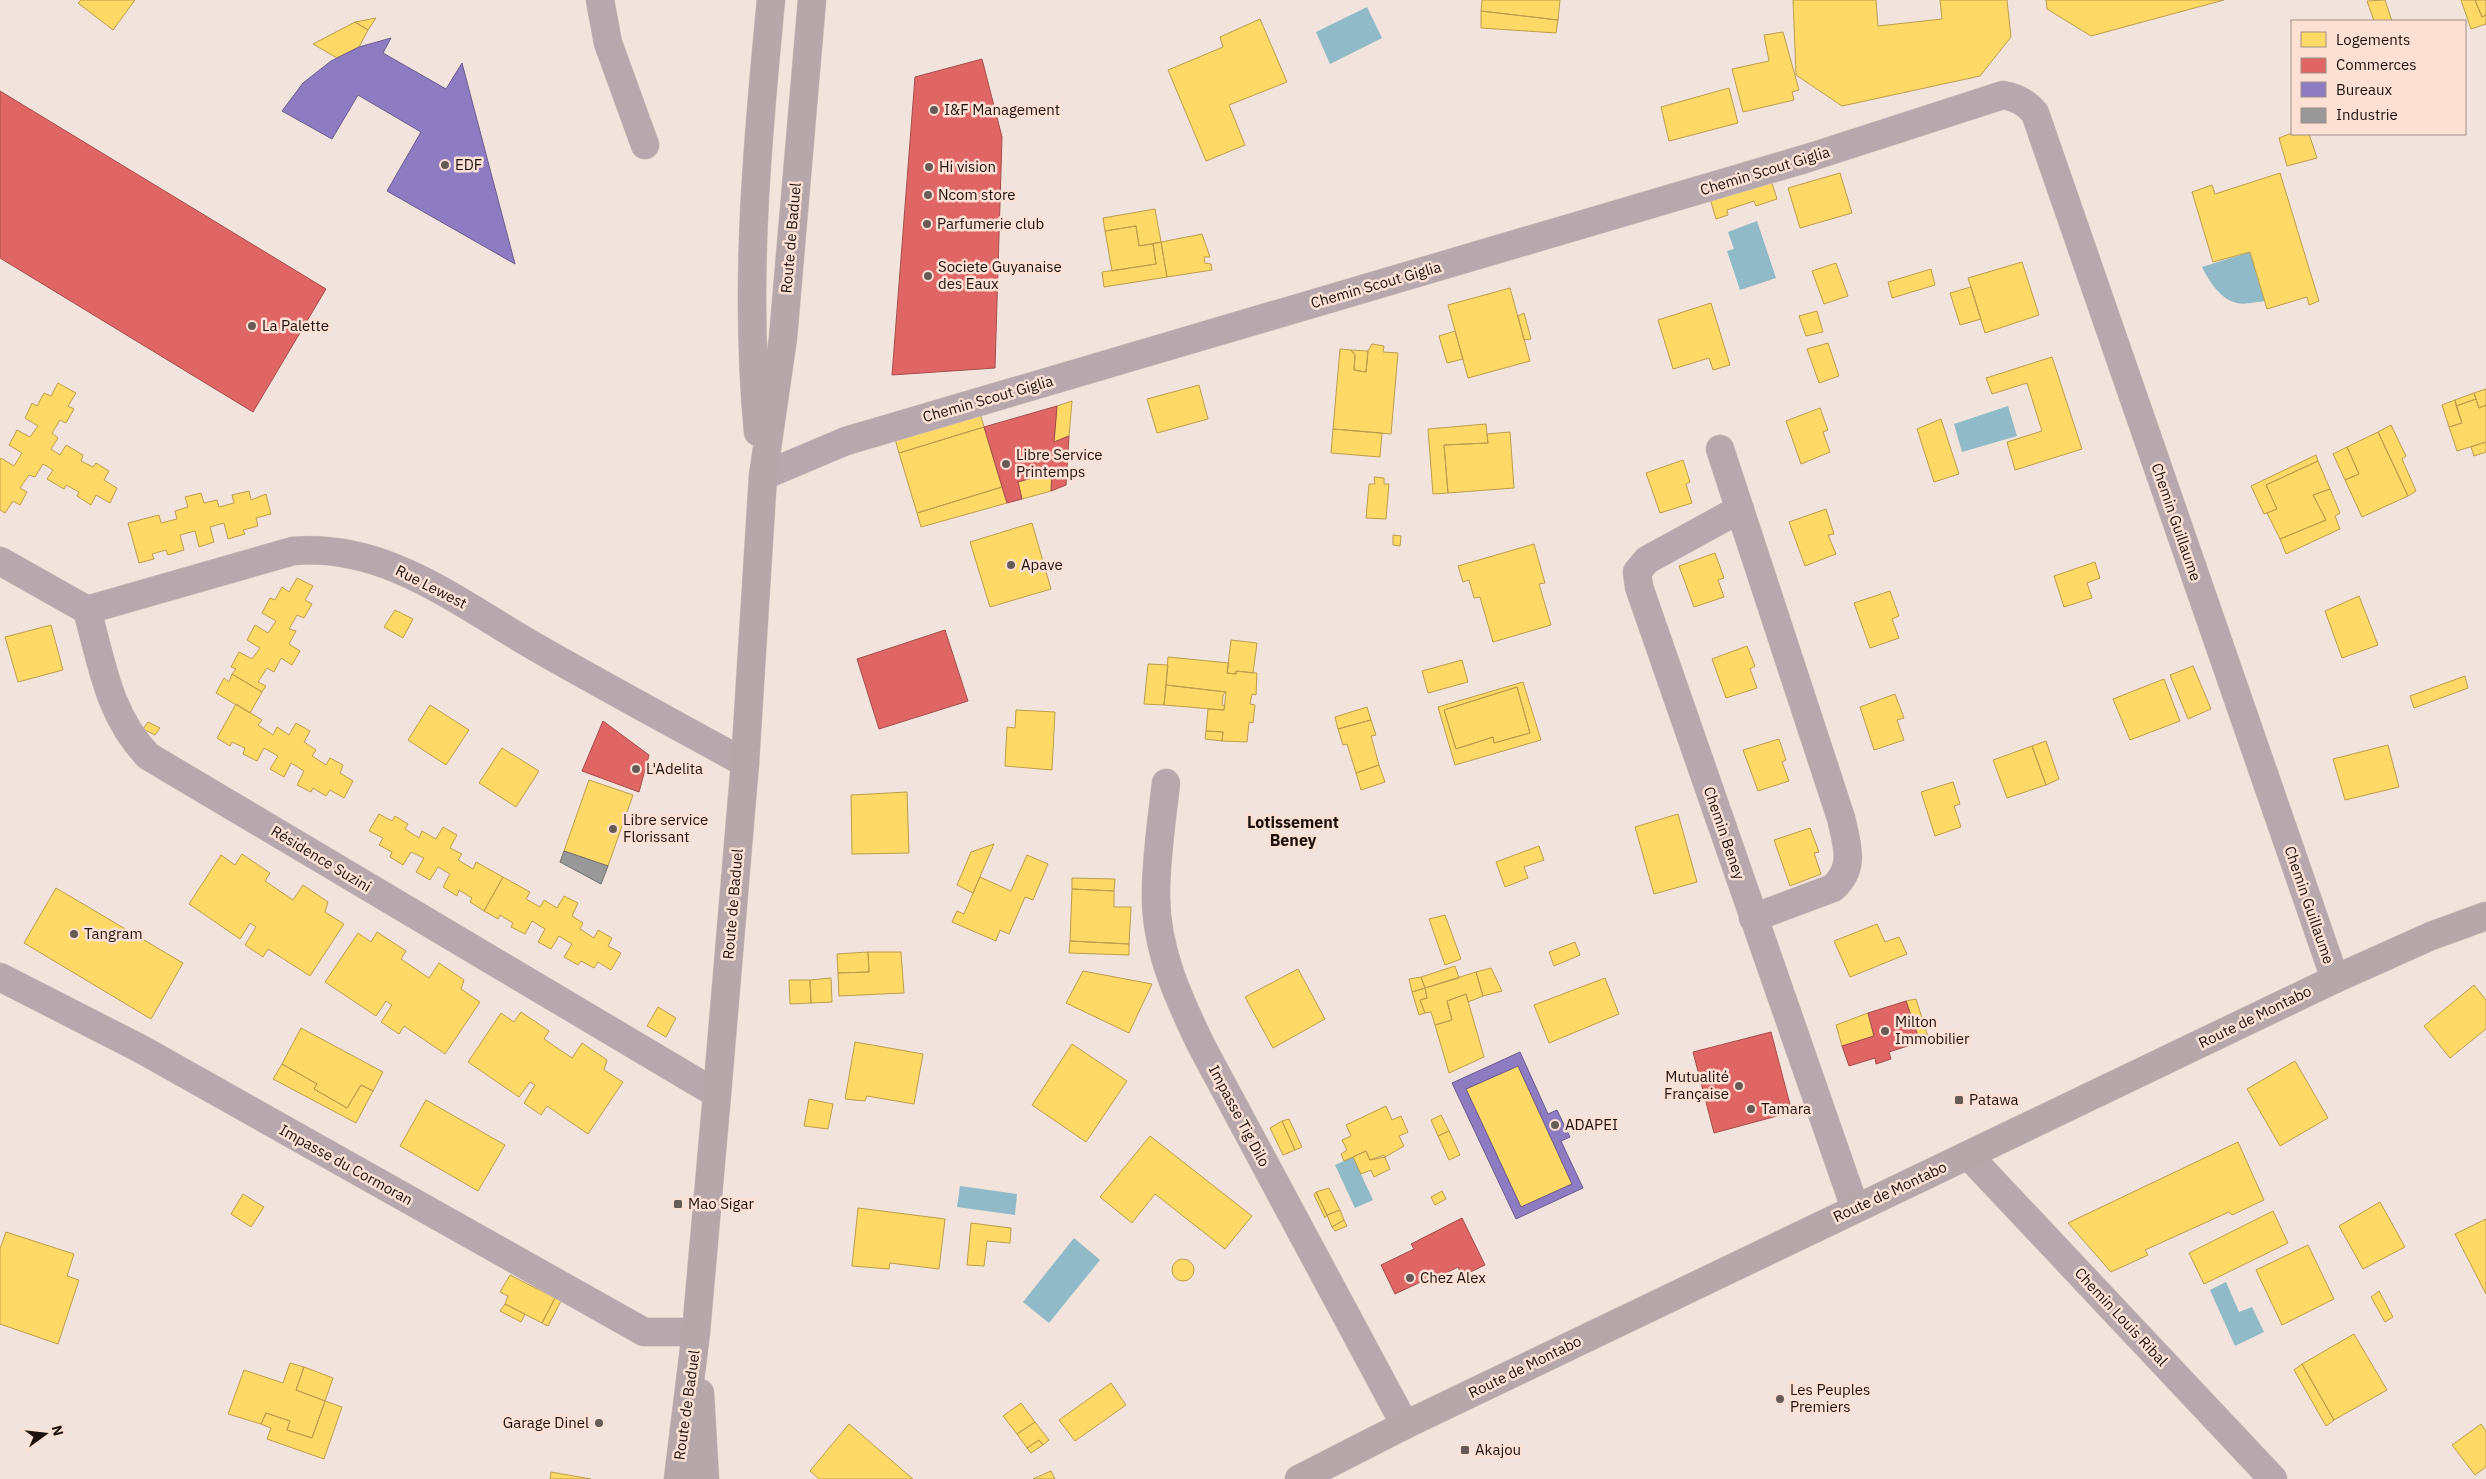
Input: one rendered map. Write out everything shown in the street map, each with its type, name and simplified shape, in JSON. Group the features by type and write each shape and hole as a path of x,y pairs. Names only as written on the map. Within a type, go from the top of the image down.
{"main road":[{"name":"Route de Baduel","path":"763,476 752,368 753,204 771,0"},
{"name":"Route de Baduel","path":"678,1479 696,1332 717,1094 745,763 763,476 782,338 812,0"},
{"name":"Route de Montabo","path":"1299,1479 1405,1425 2335,979 2431,936 2486,916"},
{"name":"Route de Baduel","path":"696,1332 705,1479"}],"street":[{"path":"600,0 608,43 644,145"},
{"name":"Chemin Guillaume","path":"1992,99 2003,95 2013,97 2023,101 2035,112 2039,129 2335,979"},
{"name":"Chemin Scout Giglia","path":"763,476 846,441 1799,161 1992,99"},
{"path":"1720,448 1841,818 1850,856 1842,879 1833,888 1753,918"},
{"name":"Chemin Beney","path":"1740,509 1647,560 1637,572 1639,587 1855,1208"},
{"name":"Rue Lewest","path":"87,610 293,551 318,549 353,553 385,564 445,591 537,648 745,763"},
{"path":"0,561 87,610"},
{"name":"Résidence Suzini","path":"87,610 112,702 127,732 148,756 717,1094"},
{"name":"Impasse Tig Dilo","path":"1166,783 1156,894 1159,928 1168,968 1177,996 1201,1045 1405,1425"},
{"name":"Impasse du Cormoran","path":"0,977 141,1049 644,1332 696,1332"},
{"name":"Chemin Louis Ribal","path":"1969,1156 2273,1479"}],"water":[{"path":"1367,7 1382,38 1330,64 1316,32"},
{"path":"1757,221 1776,278 1740,290 1727,251 1734,249 1728,232"},
{"path":"2250,252 2265,301 2247,304 2237,303 2220,294 2202,267"},
{"path":"2008,406 2017,436 1962,452 1954,424"},
{"path":"1353,1157 1373,1200 1355,1208 1335,1165"},
{"path":"960,1186 1017,1194 1015,1215 957,1207"},
{"path":"1074,1238 1100,1260 1049,1323 1023,1302"},
{"path":"2226,1282 2239,1312 2252,1307 2264,1332 2235,1346 2210,1290"}],"building: Logements":[{"path":"81,0 135,0 113,30 78,3"},
{"path":"1482,0 1560,0 1558,20 1481,11"},
{"path":"1793,0 1876,0 1878,26 1942,19 1940,0 2007,0 2011,37 1980,76 1842,106 1796,75"},
{"path":"2046,0 2224,0 2091,36 2047,9"},
{"path":"2385,0 2392,20 2374,20 2367,1"},
{"path":"2461,0 2475,0 2482,17 2486,15 2486,24 2471,29"},
{"path":"2475,0 2486,0 2486,15 2482,17"},
{"path":"1481,11 1558,20 1556,33 1481,28"},
{"path":"376,18 368,30 355,22"},
{"path":"1260,19 1287,82 1229,105 1245,145 1206,161 1168,70 1223,47 1220,37"},
{"path":"355,22 368,30 359,47 337,58 313,44"},
{"path":"1783,32 1799,90 1792,92 1794,100 1743,112 1732,69 1769,61 1764,35"},
{"path":"1729,88 1738,123 1669,141 1661,107"},
{"path":"2291,133 2291,135 2309,135 2317,158 2287,166 2279,138"},
{"path":"1840,173 1852,213 1800,228 1788,188"},
{"path":"2280,173 2319,301 2309,305 2307,297 2267,309 2250,252 2213,262 2192,192 2212,185 2215,194"},
{"path":"1770,177 1777,199 1756,206 1754,201 1727,210 1728,215 1716,219 1709,195"},
{"path":"1155,209 1161,242 1139,246 1136,226 1105,231 1103,218"},
{"path":"1136,226 1139,246 1153,244 1156,264 1112,271 1105,231"},
{"path":"1202,234 1210,257 1204,257 1205,263 1211,264 1212,270 1167,277 1161,242"},
{"path":"1161,242 1167,277 1104,287 1102,272 1156,264 1153,244"},
{"path":"2022,262 2039,315 1985,333 1968,278"},
{"path":"1836,263 1848,296 1824,304 1812,271"},
{"path":"1931,269 1935,285 1892,298 1888,282"},
{"path":"1971,287 1981,319 1960,325 1950,293"},
{"path":"1510,288 1530,361 1468,378 1448,305"},
{"path":"1711,303 1730,365 1713,370 1709,358 1673,369 1658,320"},
{"path":"1817,311 1823,332 1806,336 1799,316"},
{"path":"1524,313 1531,339 1524,340 1518,316"},
{"path":"1455,331 1463,359 1447,363 1439,336"},
{"path":"1828,343 1839,376 1819,383 1807,349"},
{"path":"1372,344 1384,346 1383,352 1398,353 1391,434 1333,429 1340,349 1351,350 1355,355 1354,370 1366,372 1368,351"},
{"path":"1351,350 1368,351 1366,372 1354,370 1355,355"},
{"path":"2052,357 2082,449 2015,470 2007,442 2042,431 2027,383 1992,394 1986,378"},
{"path":"58,383 76,393 68,406 74,409 66,423 60,420 52,433 58,438 51,449 60,455 66,445 83,455 81,461 93,467 96,463 109,471 104,480 117,488 110,503 96,495 91,505 77,496 79,492 66,485 64,489 47,479 53,470 43,464 35,477 29,475 20,488 27,492 20,505 13,501 5,513 0,510 0,460 1,458 14,466 22,453 9,445 17,430 30,437 38,426 25,418 32,403 37,406 44,393 51,396"},
{"path":"1199,385 1208,419 1157,433 1147,399"},
{"path":"2486,389 2486,405 2479,408 2474,393"},
{"path":"2474,393 2476,399 2456,406 2455,400"},
{"path":"2476,399 2479,408 2486,405 2486,442 2457,451 2449,427 2462,423 2456,406"},
{"path":"2455,400 2462,423 2449,427 2442,405"},
{"path":"1072,401 1069,436 1054,442 1057,406"},
{"path":"978,407 984,427 899,453 893,432"},
{"path":"1820,408 1828,430 1823,432 1830,452 1801,464 1786,421"},
{"path":"1941,419 1959,474 1934,482 1917,429"},
{"path":"1486,424 1488,443 1444,445 1448,493 1433,494 1428,429"},
{"path":"2391,425 2406,456 2402,459 2416,491 2408,496 2378,432"},
{"path":"984,427 1002,487 917,513 899,453"},
{"path":"1333,429 1382,433 1380,457 1331,453"},
{"path":"1510,432 1514,488 1448,493 1444,445 1488,443 1487,434"},
{"path":"2378,432 2408,496 2362,517 2345,480 2359,474 2347,447"},
{"path":"2486,442 2486,452 2474,456 2471,447"},
{"path":"2347,447 2359,474 2345,480 2333,454"},
{"path":"2316,455 2318,461 2266,485 2277,509 2264,514 2251,486"},
{"path":"1683,460 1690,482 1686,484 1692,503 1660,513 1646,473"},
{"path":"2318,461 2330,489 2313,495 2326,520 2280,539 2267,513 2277,509 2266,485"},
{"path":"1052,472 1051,491 1022,499 1018,482"},
{"path":"1374,477 1384,478 1384,484 1389,484 1386,519 1366,518 1369,484 1375,484"},
{"path":"1002,487 1007,503 921,527 917,513"},
{"path":"2330,489 2340,513 2335,516 2340,529 2286,554 2280,539 2326,520 2313,495"},
{"path":"249,491 251,500 266,494 271,514 256,518 258,526 243,530 245,534 228,539 224,523 210,527 214,542 199,547 195,531 180,535 184,550 168,555 166,550 152,554 154,559 139,563 128,523 159,515 161,523 177,519 175,511 188,507 185,497 201,493 204,503 217,500 219,507 234,503 232,495"},
{"path":"1826,509 1834,534 1828,535 1836,554 1805,566 1789,522"},
{"name":"Apave","path":"1032,523 1051,589 990,607 970,542"},
{"path":"1393,535 1401,536 1400,546 1393,545"},
{"path":"1534,544 1545,583 1539,584 1551,625 1493,642 1480,597 1474,598 1469,580 1463,582 1458,566"},
{"path":"1715,553 1724,578 1718,580 1724,597 1694,607 1679,566"},
{"path":"2095,562 2100,578 2087,583 2092,598 2064,607 2054,576"},
{"path":"297,578 313,586 305,600 312,604 304,618 297,615 289,629 296,631 289,644 300,651 292,665 281,658 274,672 267,668 258,682 266,686 262,692 232,674 236,669 231,667 239,652 252,659 260,648 247,640 255,625 268,633 276,621 262,613 270,598 275,600 282,587 289,592"},
{"path":"1890,591 1899,616 1892,619 1899,638 1870,648 1854,603"},
{"path":"2359,596 2378,645 2342,658 2325,611"},
{"path":"395,610 413,619 403,638 384,627"},
{"path":"51,625 63,670 18,682 5,637"},
{"path":"1231,640 1257,643 1253,673 1236,671 1236,674 1227,673"},
{"path":"1747,646 1755,666 1750,669 1757,688 1726,698 1712,659"},
{"path":"1168,657 1229,663 1227,673 1236,674 1236,671 1257,673 1256,695 1252,694 1250,704 1255,705 1253,723 1249,722 1247,742 1222,741 1223,732 1206,731 1208,709 1224,710 1226,692 1166,685"},
{"path":"1462,660 1468,682 1428,693 1422,671"},
{"path":"1148,664 1168,665 1164,705 1144,704"},
{"path":"2193,666 2211,709 2188,719 2170,675"},
{"path":"232,674 262,692 250,713 216,693 224,678 229,682"},
{"path":"2465,676 2468,688 2414,708 2410,696"},
{"path":"2164,679 2180,721 2130,740 2113,699"},
{"path":"1523,682 1541,740 1455,765 1438,707","holes":["1517,687 1530,733 1494,743 1493,737 1456,749 1444,710"]},
{"path":"1166,685 1226,692 1223,695 1222,705 1225,706 1224,710 1164,705"},
{"path":"1517,687 1530,733 1494,743 1493,737 1456,749 1444,710"},
{"path":"1895,694 1904,718 1897,720 1904,740 1874,750 1860,707"},
{"path":"236,704 262,720 258,725 273,735 277,727 289,735 296,723 310,731 304,742 316,750 312,756 326,765 330,758 343,765 340,773 353,781 344,798 330,790 326,796 313,788 311,792 297,785 304,771 291,763 284,777 270,769 278,756 264,748 257,761 243,754 245,748 232,742 230,746 217,738"},
{"path":"430,705 469,730 446,765 408,740"},
{"path":"1367,707 1371,720 1338,729 1335,717"},
{"path":"1016,710 1055,712 1052,770 1005,766 1007,727 1015,728"},
{"path":"1371,720 1376,735 1371,736 1379,765 1356,773 1347,744 1343,745 1338,729"},
{"path":"148,722 160,728 155,735 143,729"},
{"path":"1206,731 1223,732 1222,741 1205,739"},
{"path":"1779,739 1786,760 1782,762 1789,781 1758,791 1743,750"},
{"path":"2046,741 2059,779 2046,785 2032,746"},
{"path":"2388,745 2399,787 2345,800 2333,759"},
{"path":"2032,746 2046,785 2007,798 1993,760"},
{"path":"502,748 539,771 516,807 479,783"},
{"path":"1379,765 1385,782 1361,790 1356,773"},
{"path":"589,780 633,795 608,866 564,851"},
{"path":"1953,782 1960,804 1954,806 1961,827 1935,836 1921,792"},
{"path":"907,792 909,853 852,854 851,795"},
{"path":"379,814 392,821 395,816 408,824 405,829 419,838 422,831 436,839 443,827 457,835 450,848 462,854 458,860 473,869 476,862 503,877 484,911 470,902 472,898 459,890 457,896 443,887 450,874 438,867 430,880 416,872 424,858 411,852 403,865 390,857 392,852 379,845 383,838 369,831"},
{"path":"1678,814 1697,882 1654,894 1635,827"},
{"path":"1810,828 1819,852 1814,853 1821,874 1790,886 1774,840"},
{"path":"994,844 973,893 957,885 971,852"},
{"path":"1539,846 1544,860 1524,867 1528,878 1505,887 1496,862"},
{"path":"242,854 270,873 265,881 293,900 303,885 328,902 325,912 344,924 310,976 268,949 263,957 245,945 256,927 250,923 240,939 189,904 221,855 235,865"},
{"path":"1027,855 1048,864 1033,900 1025,897 1009,934 1000,930 996,941 952,922 957,911 964,914 980,877 1011,891"},
{"path":"503,877 530,892 526,899 540,907 544,900 557,908 564,896 578,903 572,916 583,923 580,929 594,938 598,930 612,938 608,946 621,953 611,970 598,962 594,968 581,961 578,965 564,957 572,944 559,936 551,949 538,942 545,929 532,921 525,934 511,927 513,923 500,915 498,919 484,911"},
{"path":"1072,878 1115,879 1114,891 1072,889"},
{"path":"56,888 183,963 151,1019 24,943"},
{"path":"1072,889 1114,891 1114,907 1131,907 1129,944 1070,941"},
{"path":"1445,915 1461,959 1445,965 1429,919"},
{"path":"1877,924 1885,942 1899,937 1907,954 1850,977 1834,941"},
{"path":"377,932 406,951 401,959 429,978 439,963 464,980 461,989 480,1002 445,1054 404,1026 399,1034 381,1022 392,1005 386,1001 376,1016 325,982 358,933 371,942"},
{"path":"1070,941 1129,944 1129,955 1069,953"},
{"path":"1575,942 1580,955 1554,966 1549,952"},
{"path":"868,952 901,952 904,993 839,996 838,973 869,972"},
{"path":"868,952 869,972 838,973 837,954"},
{"path":"1455,966 1459,978 1425,988 1421,977"},
{"path":"1491,968 1502,991 1483,996 1476,972"},
{"path":"1298,969 1325,1019 1273,1048 1245,997"},
{"path":"1083,971 1152,984 1129,1033 1066,1003"},
{"path":"1476,972 1483,996 1468,1002 1466,994 1447,1001 1452,1020 1435,1025 1431,1012 1425,1013 1420,1000 1427,998 1425,988"},
{"path":"1421,977 1425,988 1412,992 1409,979"},
{"path":"831,978 832,1002 811,1003 810,980"},
{"path":"1605,978 1619,1014 1549,1043 1534,1005"},
{"path":"789,980 810,980 811,1003 790,1004"},
{"path":"2474,985 2486,1000 2486,1029 2450,1058 2424,1026"},
{"path":"1425,988 1427,998 1420,1000 1425,1013 1419,1015 1412,992"},
{"path":"1466,994 1484,1057 1449,1073 1435,1025 1452,1020 1447,1001"},
{"path":"1916,999 1929,1040 1920,1042 1906,1001"},
{"path":"658,1007 676,1018 666,1037 647,1026"},
{"path":"521,1012 549,1031 544,1039 572,1058 582,1043 607,1060 604,1070 623,1082 588,1134 547,1106 541,1115 524,1103 535,1085 530,1082 519,1097 468,1062 501,1013 514,1022"},
{"path":"1868,1013 1874,1036 1842,1046 1836,1025"},
{"path":"301,1028 383,1072 373,1091 361,1085 347,1108 314,1089 317,1084 282,1064"},
{"path":"855,1042 923,1054 914,1104 867,1096 865,1101 845,1099"},
{"path":"1072,1044 1127,1081 1086,1142 1032,1105"},
{"path":"2295,1061 2328,1118 2280,1146 2247,1089"},
{"path":"282,1064 317,1084 314,1089 347,1108 361,1085 373,1091 356,1123 273,1079"},
{"path":"1518,1066 1572,1184 1521,1207 1466,1089"},
{"path":"809,1099 833,1104 828,1129 804,1126"},
{"path":"426,1100 505,1145 478,1191 400,1146"},
{"path":"1386,1106 1392,1120 1401,1116 1408,1132 1399,1136 1404,1146 1385,1157 1370,1160 1366,1151 1344,1161 1341,1154 1347,1150 1342,1140 1351,1136 1346,1125"},
{"path":"1441,1115 1449,1131 1438,1136 1431,1120"},
{"path":"1289,1119 1302,1147 1295,1150 1282,1121"},
{"path":"1282,1121 1295,1150 1283,1155 1270,1128"},
{"path":"1449,1131 1460,1155 1449,1160 1438,1136"},
{"path":"1150,1136 1252,1216 1225,1249 1155,1194 1132,1223 1100,1197"},
{"path":"2238,1142 2264,1200 2232,1215 2229,1212 2145,1250 2148,1255 2111,1272 2068,1223"},
{"path":"1366,1151 1370,1160 1384,1155 1390,1169 1374,1177 1371,1170 1361,1174 1353,1157"},
{"path":"1329,1188 1340,1210 1327,1215 1316,1192"},
{"path":"1442,1191 1446,1199 1435,1205 1431,1197"},
{"path":"1316,1192 1327,1215 1325,1218 1314,1195"},
{"path":"243,1194 264,1207 251,1227 231,1214"},
{"path":"2380,1202 2405,1247 2363,1269 2339,1226"},
{"path":"858,1208 945,1219 939,1269 890,1263 889,1269 852,1266"},
{"path":"1340,1210 1344,1220 1332,1227 1327,1215"},
{"path":"2273,1211 2288,1243 2204,1284 2189,1253"},
{"path":"2486,1219 2486,1294 2455,1234"},
{"path":"1344,1220 1347,1226 1335,1231 1332,1227"},
{"path":"971,1223 1011,1228 1010,1243 987,1241 984,1266 967,1265"},
{"path":"6,1232 74,1254 67,1276 79,1280 58,1344 0,1324 0,1249"},
{"path":"2308,1245 2334,1299 2282,1325 2256,1270"},
{"path":"1183,1259 1191,1262 1194,1270 1191,1278 1183,1281 1175,1278 1172,1270 1175,1262"},
{"path":"510,1275 555,1298 542,1323 505,1304 508,1296 500,1292"},
{"path":"2379,1291 2393,1317 2385,1322 2371,1297"},
{"path":"555,1298 561,1301 548,1326 542,1323"},
{"path":"505,1304 525,1314 521,1322 500,1311"},
{"path":"2354,1334 2387,1390 2334,1420 2302,1364"},
{"path":"290,1363 304,1367 296,1390 325,1401 312,1438 287,1430 290,1421 266,1413 261,1424 228,1414 244,1370 283,1383"},
{"path":"2302,1364 2334,1420 2326,1426 2294,1370"},
{"path":"304,1367 333,1378 325,1401 296,1390"},
{"path":"1111,1383 1126,1405 1075,1441 1059,1420"},
{"path":"325,1401 342,1407 324,1459 267,1439 271,1428 261,1424 266,1413 290,1421 287,1430 312,1438"},
{"path":"1021,1403 1035,1422 1017,1434 1003,1416"},
{"path":"1035,1422 1049,1440 1043,1445 1039,1440 1027,1448 1017,1434"},
{"path":"849,1424 913,1479 819,1479 810,1471"},
{"path":"2481,1424 2486,1431 2486,1467 2475,1475 2452,1445"},
{"path":"1039,1440 1043,1445 1031,1453 1027,1448"},
{"path":"1051,1471 1055,1479 1033,1479"},
{"path":"551,1472 591,1479 550,1479"}],"building: Commerces":[{"path":"982,59 1002,137 995,368 892,375 915,77"},
{"path":"0,91 326,289 253,412 0,258"},
{"path":"1057,406 1054,442 1069,436 1066,485 1051,491 1052,472 1018,482 1022,499 1007,503 984,427"},
{"path":"945,630 968,701 879,729 857,659"},
{"path":"603,721 649,755 639,792 582,771"},
{"path":"1906,1001 1920,1042 1889,1052 1891,1059 1876,1064 1875,1058 1849,1066 1842,1046 1874,1036 1868,1013"},
{"path":"1771,1032 1792,1112 1714,1133 1693,1052"},
{"path":"1462,1218 1485,1265 1462,1276 1458,1267 1430,1281 1429,1278 1395,1294 1381,1265 1414,1249 1411,1244"}],"building: Bureaux":[{"name":"EDF","path":"391,38 383,53 446,89 462,63 515,264 387,191 421,132 358,95 332,139 282,111 303,83 331,61 359,47"},
{"name":"ADAPEI","path":"1520,1052 1548,1114 1557,1110 1570,1137 1561,1141 1583,1188 1516,1219 1452,1083","holes":["1518,1066 1572,1184 1521,1207 1466,1089"]}],"building: Industrie":[{"path":"564,851 608,866 601,884 560,862"}],"place":[{"name":"I&F Management","path":"934,110"},
{"name":"EDF","path":"445,165"},
{"name":"Hi vision","path":"929,167"},
{"name":"Ncom store","path":"928,195"},
{"name":"Parfumerie club","path":"927,224"},
{"name":"Societe Guyanaise des Eaux","path":"928,276"},
{"name":"La Palette","path":"252,326"},
{"name":"Libre Service Printemps","path":"1006,464"},
{"name":"Apave","path":"1011,565"},
{"name":"L'Adelita","path":"636,769"},
{"name":"Libre service Florissant","path":"613,829"},
{"name":"Tangram","path":"74,934"},
{"name":"Milton Immobilier","path":"1885,1031"},
{"name":"Mutualité Française","path":"1739,1086"},
{"name":"Patawa","path":"1959,1100"},
{"name":"Tamara","path":"1751,1109"},
{"name":"ADAPEI","path":"1555,1125"},
{"name":"Mao Sigar","path":"678,1204"},
{"name":"Chez Alex","path":"1410,1278"},
{"name":"Les Peuples Premiers","path":"1780,1399"},
{"name":"Garage Dinel","path":"599,1423"},
{"name":"Akajou","path":"1465,1450"}],"district":[{"name":"Lotissement Beney","path":"1293,831"}]}
